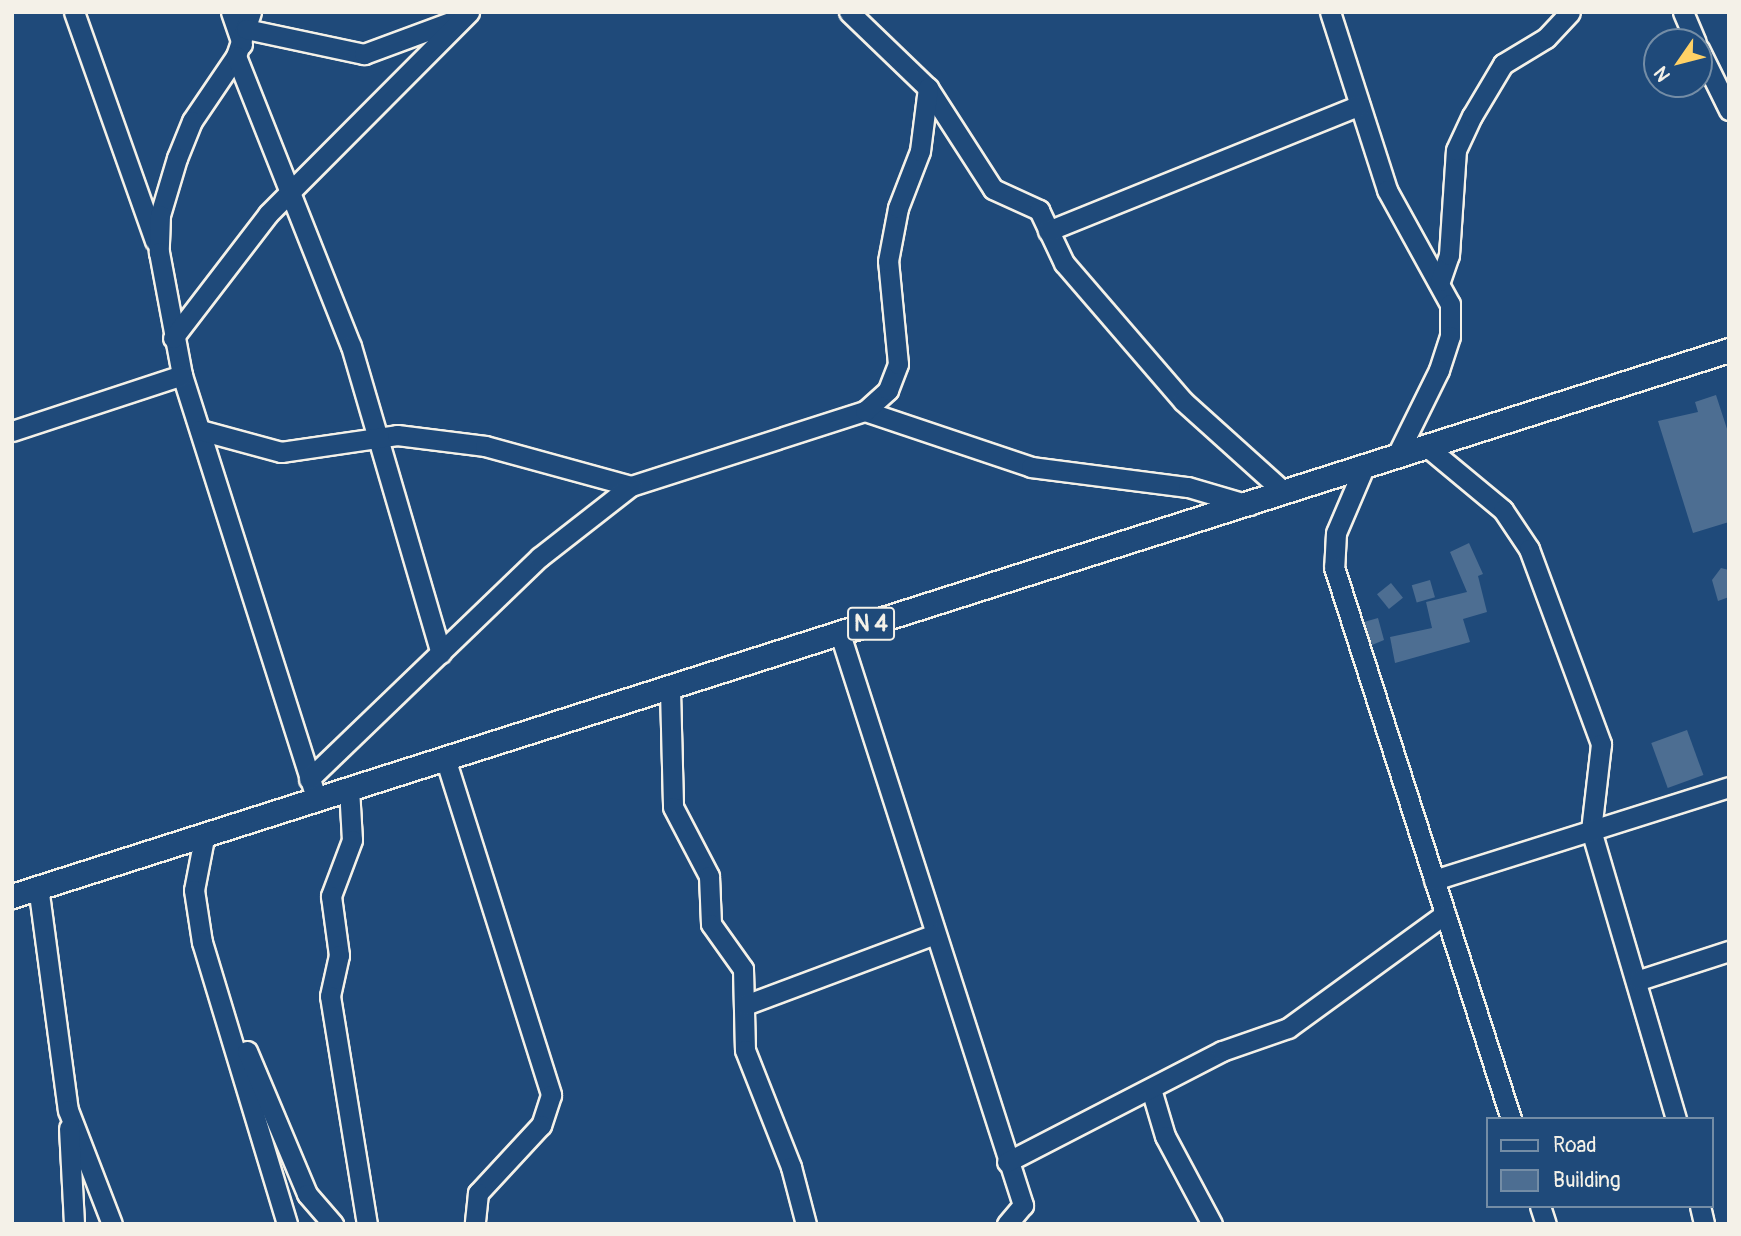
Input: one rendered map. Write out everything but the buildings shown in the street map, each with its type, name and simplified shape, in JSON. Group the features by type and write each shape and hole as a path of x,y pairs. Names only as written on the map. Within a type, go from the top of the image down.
{"main road":[{"name":"N 4","path":"14,891 38,886 205,833 313,788 349,788 446,761 1729,350"}],"street":[{"path":"74,12 159,252 182,375 313,788 441,653 540,557 631,486 866,411 888,390 898,364 888,261 898,208 920,151 928,88"},
{"path":"231,12 244,35 290,191 379,437 441,653"},
{"path":"849,12 928,88 993,189 1038,209 1064,263 1183,401 1284,492"},
{"path":"1330,12 1387,190 1450,304 1450,335 1397,455"},
{"path":"1440,282 1449,255 1456,150 1472,116 1503,64 1546,38 1570,12"},
{"path":"244,35 364,54 465,15"},
{"path":"173,338 290,191 465,15"},
{"path":"159,252 160,215 182,146 244,35"},
{"path":"1713,77 1729,110"},
{"path":"1048,231 1360,104"},
{"path":"12,431 182,375"},
{"path":"866,411 1031,467 1188,487 1249,505"},
{"path":"200,430 306,454 347,439 379,437 485,446 631,486"},
{"path":"1426,446 1503,510 1529,549 1601,744 1591,830 1639,980 1675,1117"},
{"path":"1365,465 1335,533 1334,567 1510,1117"},
{"path":"840,634 1007,1162 1031,1224"},
{"path":"670,690 673,807 709,876 711,924 743,969 745,1050 792,1167 806,1224"},
{"path":"446,761 551,1095 541,1125 478,1193 475,1224"},
{"path":"1434,880 1729,787"},
{"path":"349,788 352,840 331,896 340,955 330,996 367,1224"},
{"path":"205,833 194,890 206,957 287,1224"},
{"path":"38,886 68,1110 74,1224"},
{"path":"1007,1162 1222,1051 1288,1028 1445,914"},
{"path":"745,1005 935,934"},
{"path":"1639,980 1729,951"},
{"path":"206,957 307,1194 333,1224"},
{"path":"1151,1089 1165,1136 1212,1224"},
{"path":"68,1110 113,1224"},
{"path":"1007,1224 1023,1205"}]}
